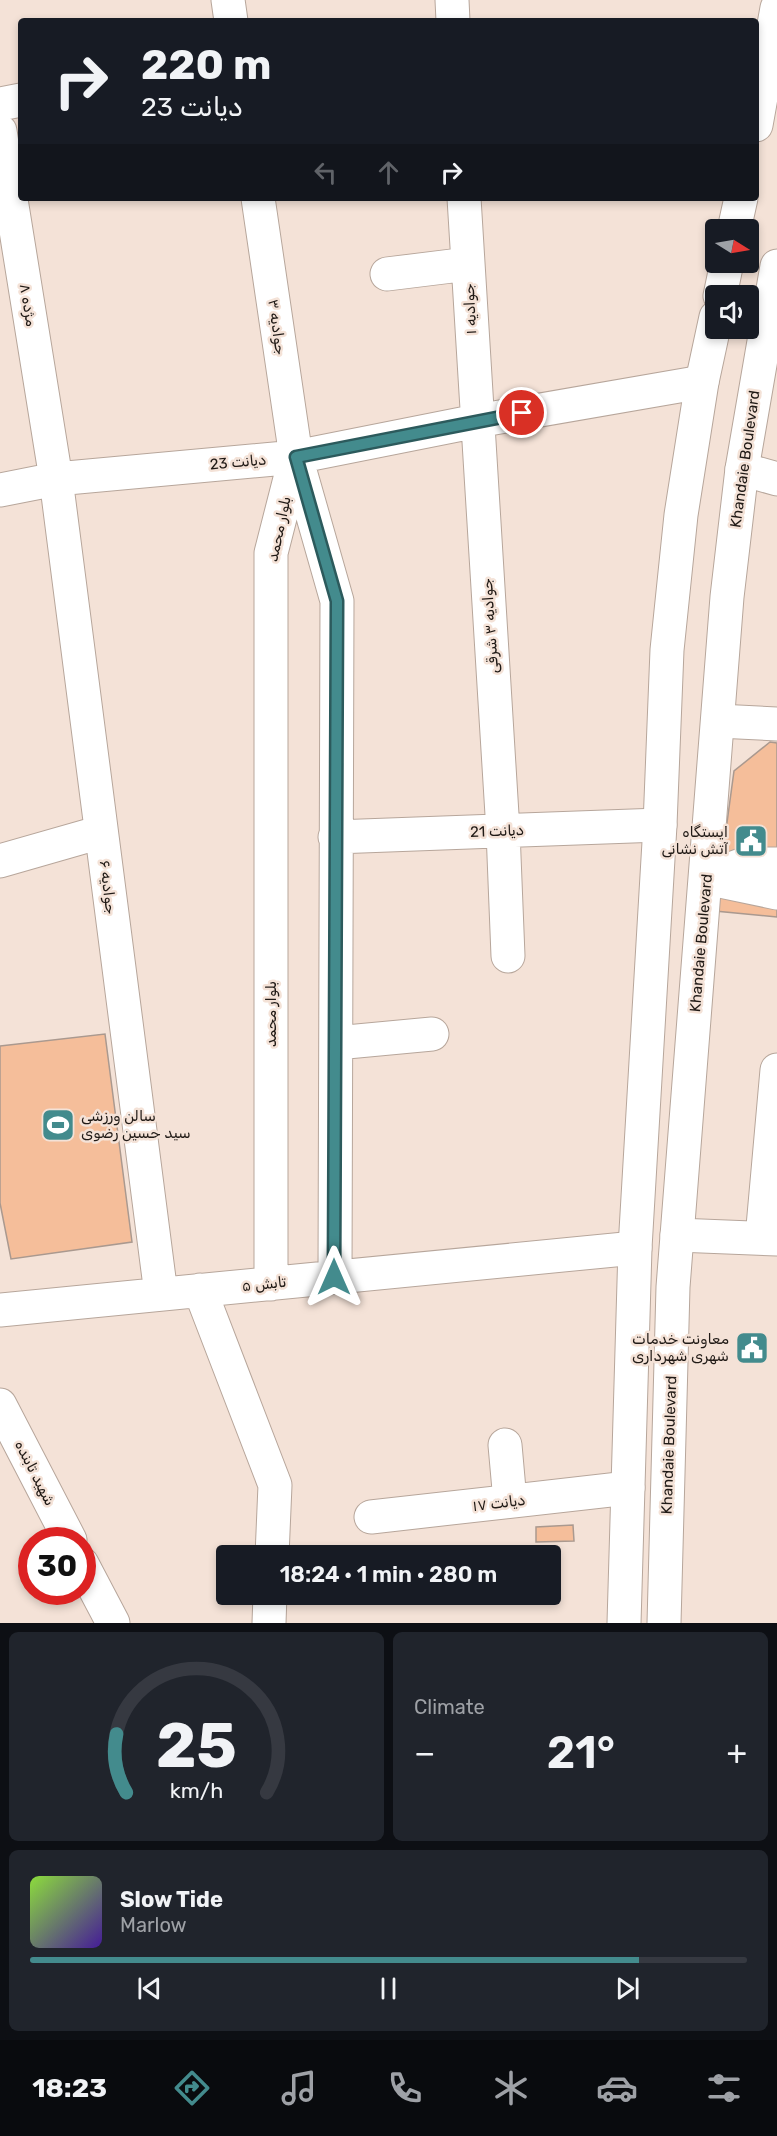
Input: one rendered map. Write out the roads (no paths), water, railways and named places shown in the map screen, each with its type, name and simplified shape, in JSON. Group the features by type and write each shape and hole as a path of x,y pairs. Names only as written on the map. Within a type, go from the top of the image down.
{"street":[{"path":"228,0 231,18"},
{"path":"452,0 453,18"},
{"path":"759,108 777,8"},
{"path":"0,104 18,101"},
{"name":"مژده ۸","path":"0,131 8,238 56,479"},
{"name":"جوادیه ۳","path":"258,201 296,457"},
{"name":"جوادیه ۱","path":"464,201 477,421"},
{"path":"736,219 740,201"},
{"path":"387,274 468,264"},
{"name":"Khandaie Boulevard","path":"664,1623 673,1287 727,597 742,469 776,276"},
{"path":"624,1623 635,1248 660,825 667,650 681,515 702,382 711,339"},
{"name":"دیانت 23","path":"0,490 56,479 296,457 477,421 702,382"},
{"name":"جوادیه ۳ شرقی","path":"477,421 503,831 508,956"},
{"name":"بلوار محمد","path":"296,457 337,601 334,1277"},
{"name":"بلوار محمد","path":"271,1284 271,553 296,457"},
{"path":"742,469 777,479"},
{"name":"جوادیه ۶","path":"56,479 161,1294"},
{"path":"718,721 777,724"},
{"name":"دیانت 21","path":"335,837 660,825"},
{"path":"0,861 101,832"},
{"path":"706,878 744,864 777,864"},
{"path":"706,878 777,893"},
{"path":"336,1043 432,1034"},
{"path":"677,1235 769,1239 777,1070"},
{"name":"تابش ۵","path":"0,1310 635,1248"},
{"path":"200,1290 275,1485 272,1545"},
{"name":"شهید تابنده","path":"0,1405 63,1527"},
{"path":"504,1445 510,1501"},
{"name":"دیانت ۱۷","path":"371,1517 628,1488"},
{"path":"96,1591 113,1623"},
{"path":"269,1623 270,1605"}],"place":[{"name":"ایستگاه آتش نشانی","path":"751,841"},
{"name":"سالن ورزشی سید حسین رضوی","path":"58,1125"},
{"name":"معاونت خدمات شهری شهرداری","path":"752,1348"}]}
